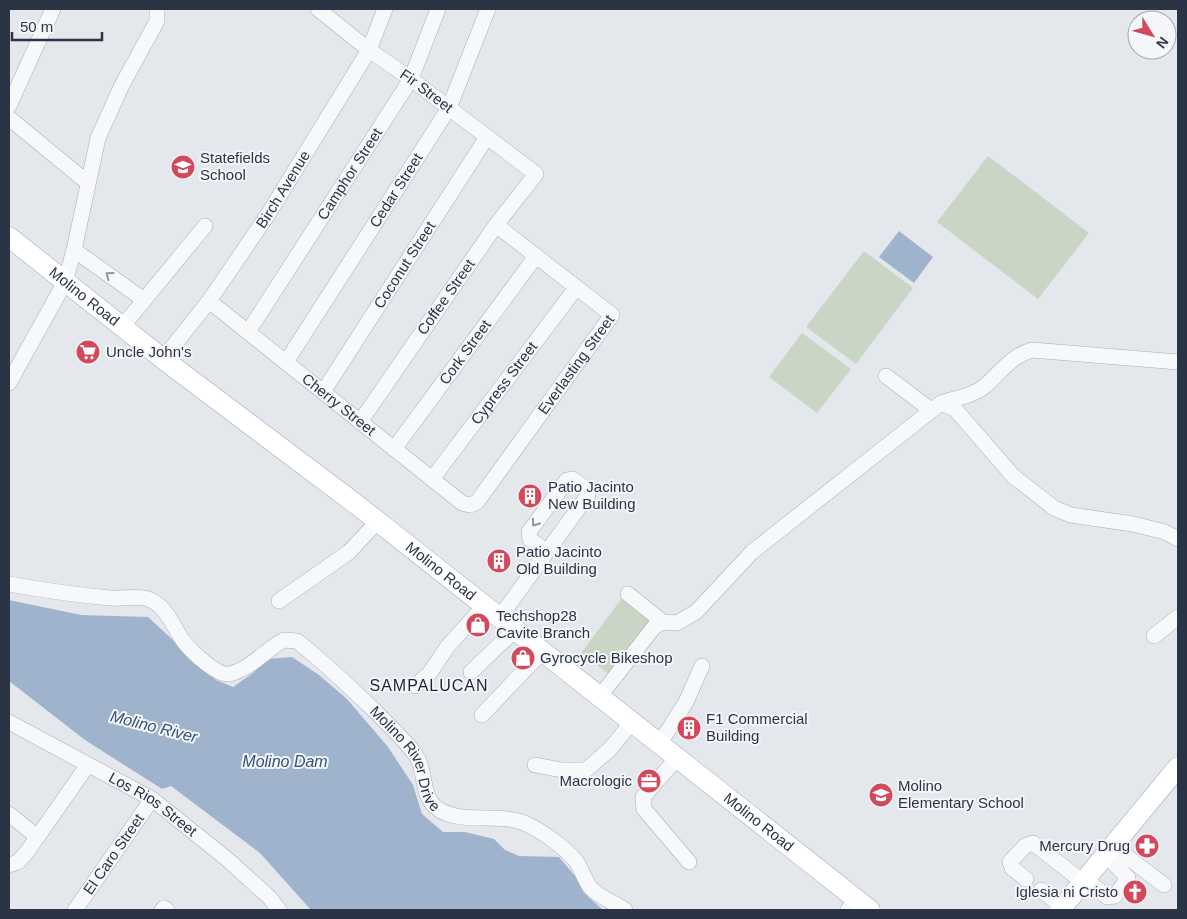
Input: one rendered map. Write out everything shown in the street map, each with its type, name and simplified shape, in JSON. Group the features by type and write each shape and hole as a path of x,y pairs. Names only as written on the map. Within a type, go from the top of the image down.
{"main road":[{"name":"Molino Road","path":"9,237 163,359 516,629 678,757 858,907"},
{"path":"1062,909 1178,767"}],"street":[{"path":"9,106 53,9"},
{"path":"9,383 64,282 74,250 98,138 122,85 157,21 157,9"},
{"name":"Birch Avenue","path":"163,359 209,301 267,216 369,50 385,9"},
{"name":"Camphor Street","path":"248,332 411,79 438,9"},
{"name":"Cedar Street","path":"286,362 449,108 488,9"},
{"name":"Fir Street","path":"325,11 369,50 411,79 536,174"},
{"path":"9,118 88,183"},
{"name":"Coconut Street","path":"323,392 487,137"},
{"name":"Coffee Street","path":"360,422 496,225 536,174"},
{"name":"Everlasting Street","path":"470,505 477,502 612,315 496,225"},
{"path":"122,327 205,226"},
{"path":"74,250 144,300"},
{"name":"Cork Street","path":"394,450 536,256"},
{"name":"Cypress Street","path":"432,480 576,288"},
{"name":"Cherry Street","path":"209,301 432,480 462,503 470,505"},
{"path":"600,696 654,627 663,622 677,623 696,612 752,552 936,406 974,393 1018,354 1032,350 1178,362"},
{"path":"886,376 936,406 955,408 1013,476 1054,508 1071,515 1133,524 1165,532 1178,539"},
{"path":"415,686 429,674 448,646 492,611 547,552 588,495 588,490 572,478 567,480 529,532 530,539 547,552"},
{"path":"279,601 349,552 378,522"},
{"name":"Molino River Drive","path":"9,584 80,595 120,599 144,598 156,603 166,612 184,643 216,672 229,674 239,670 284,640 297,641 356,693 417,756 429,799 438,809 455,816 487,817 523,822 553,842 575,860 587,883 598,894 625,910"},
{"path":"628,594 663,622"},
{"path":"1154,636 1178,617"},
{"path":"471,672 516,629"},
{"path":"482,715 543,651"},
{"path":"660,743 686,702 702,666"},
{"path":"535,765 562,770 590,768 610,749 632,721"},
{"name":"Los Rios Street","path":"9,722 152,800 228,859 270,898 279,910"},
{"path":"678,757 643,797 642,803 644,809 689,862"},
{"path":"9,865 18,862 87,766"},
{"name":"El Caro Street","path":"75,910 152,800"},
{"path":"9,814 36,836"},
{"path":"1026,879 1012,868 1010,862 1025,846 1033,843 1107,896 1115,896 1128,878 1110,851"},
{"path":"1110,851 1164,885"},
{"path":"1041,890 1062,909"},
{"path":"162,910 164,908 167,910"}],"green space":[{"path":"988,156 1089,233 1038,299 937,222"},
{"path":"864,251 913,288 856,364 806,327"},
{"path":"802,333 851,369 817,413 769,377"},
{"path":"622,598 651,620 610,675 581,653"}],"water":[{"path":"899,231 933,257 914,283 879,257"},
{"name":"Molino Dam","path":"9,600 81,615 148,617 216,680 233,687 253,673 267,659 292,657 319,675 347,699 388,747 413,785 422,814 443,832 465,832 494,839 505,850 519,856 559,857 575,876 584,893 603,910 311,910 260,853 171,786 162,789 85,740 9,681"}],"place":[{"name":"Statefields School","path":"183,167"},
{"name":"Uncle John's","path":"88,352"},
{"name":"Patio Jacinto New Building","path":"530,496"},
{"name":"Patio Jacinto Old Building","path":"499,561"},
{"name":"Techshop28 Cavite Branch","path":"478,625"},
{"name":"Gyrocycle Bikeshop","path":"523,658"},
{"name":"F1 Commercial Building","path":"689,728"},
{"name":"Macrologic","path":"649,781"},
{"name":"Molino Elementary School","path":"881,795"},
{"name":"Mercury Drug","path":"1147,846"},
{"name":"Iglesia ni Cristo","path":"1135,892"}],"district":[{"name":"SAMPALUCAN","path":"429,685"}],"water label":[{"name":"Molino River","path":"154,726"}]}
